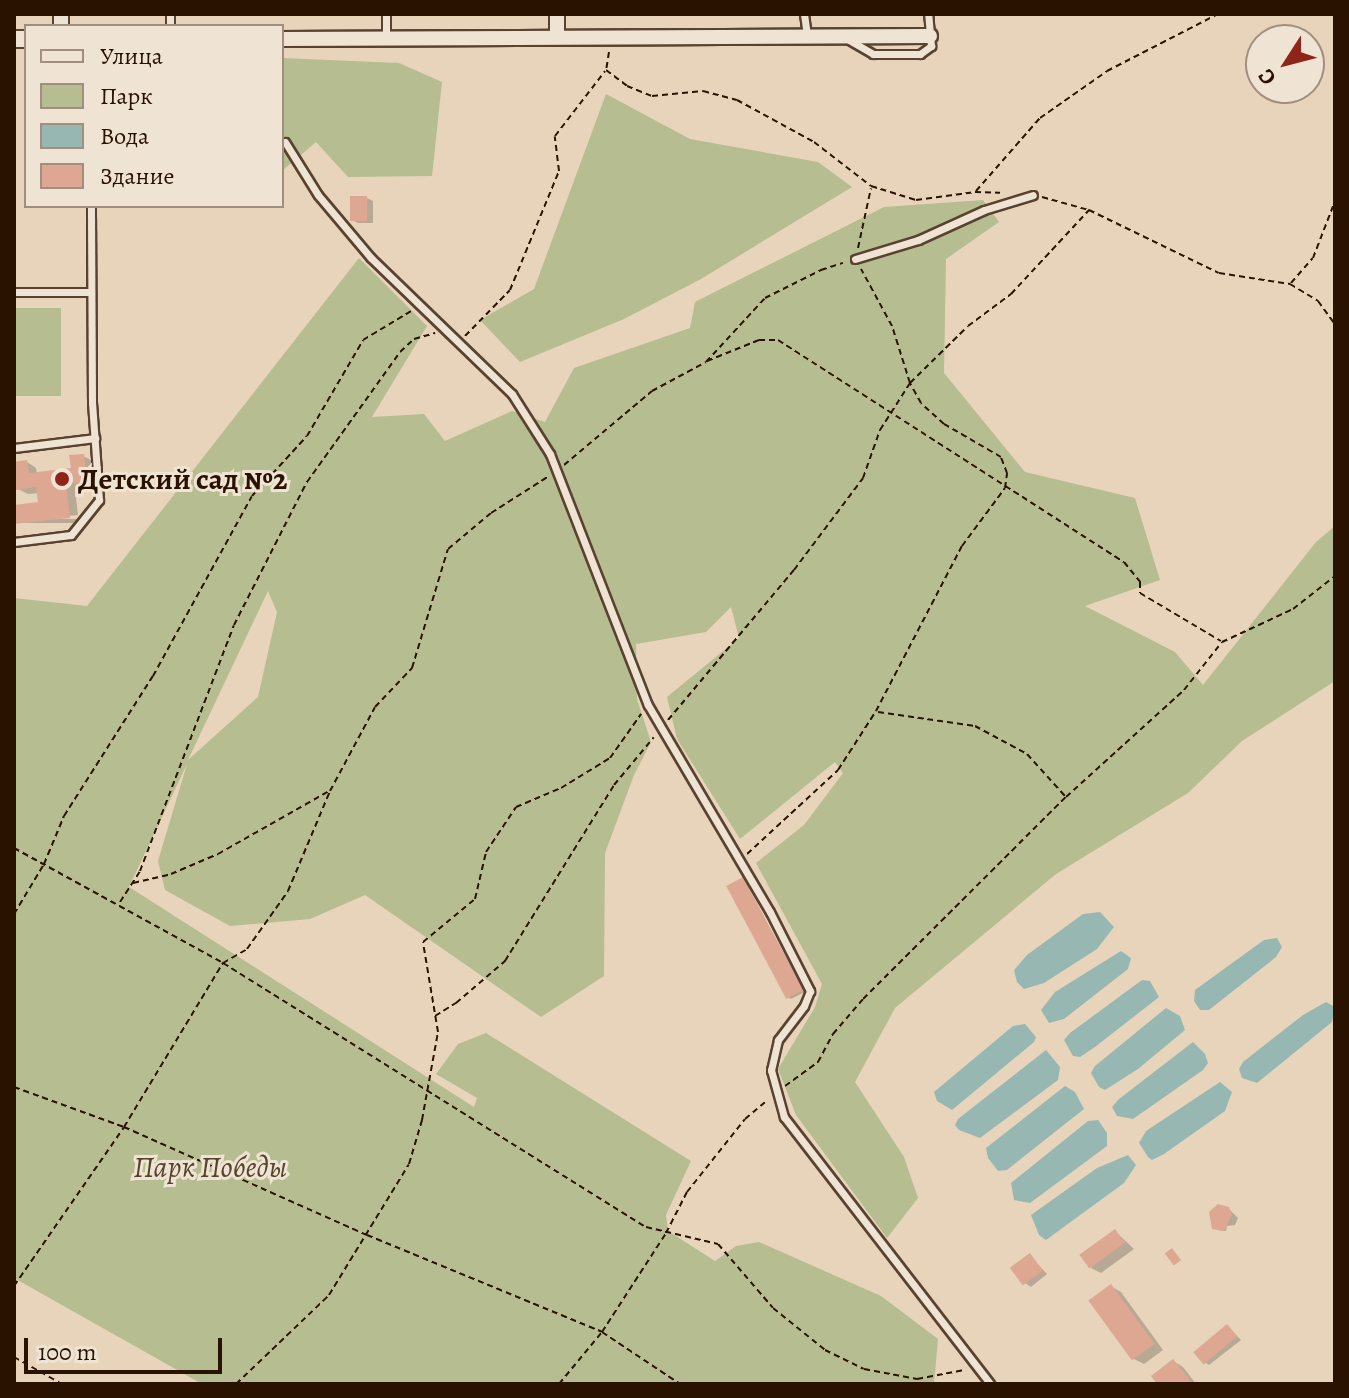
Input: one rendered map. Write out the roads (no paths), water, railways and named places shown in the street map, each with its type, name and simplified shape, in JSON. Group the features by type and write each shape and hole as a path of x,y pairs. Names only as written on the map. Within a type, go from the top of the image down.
{"street":[{"path":"557,14 557,37"},
{"path":"284,39 930,36"}],"lane":[{"path":"386,14 386,38"},
{"path":"804,14 807,36"},
{"path":"928,14 930,36"},
{"path":"285,142 318,195 371,258 512,394 557,471 648,705 740,860 810,991 804,1006 778,1040 771,1070 784,1117 990,1384"},
{"path":"855,259 918,240 984,210 1033,195"},
{"path":"14,542 71,535 98,503 91,208"},
{"path":"14,292 91,292"},
{"path":"14,448 95,438"}],"water":[{"path":"1100,912 1114,927 1097,949 1044,983 1024,989 1017,982 1014,970 1027,955 1083,914"},
{"path":"1277,938 1282,947 1276,957 1209,1010 1200,1010 1194,1001 1195,990 1264,940"},
{"path":"1121,951 1131,958 1128,969 1064,1019 1049,1023 1041,1010 1055,992"},
{"path":"1142,980 1150,981 1159,997 1095,1047 1080,1057 1073,1056 1064,1040 1070,1033"},
{"path":"1326,1002 1335,1007 1332,1022 1257,1083 1242,1078 1239,1069 1243,1062 1303,1015"},
{"path":"1166,1008 1180,1016 1185,1030 1138,1069 1105,1090 1099,1087 1091,1073 1095,1066"},
{"path":"1025,1024 1036,1037 1034,1042 952,1110 937,1101 934,1092 1013,1026"},
{"path":"1193,1042 1205,1054 1208,1063 1203,1070 1133,1119 1117,1116 1112,1107 1119,1099"},
{"path":"1046,1050 1060,1067 1058,1080 980,1138 959,1130 955,1125 958,1119"},
{"path":"1220,1082 1232,1092 1225,1111 1164,1154 1152,1160 1148,1157 1139,1143 1146,1131"},
{"path":"1065,1086 1075,1092 1084,1109 1007,1170 998,1171 988,1158 986,1148"},
{"path":"1098,1120 1107,1133 1107,1146 1030,1203 1014,1200 1011,1183 1088,1121"},
{"path":"1128,1155 1136,1165 1124,1183 1046,1240 1039,1235 1031,1215 1097,1168"}],"place":[{"name":"Детский сад №2","path":"62,479"}],"park label":[{"name":"Парк Победы","path":"210,1167"}]}
